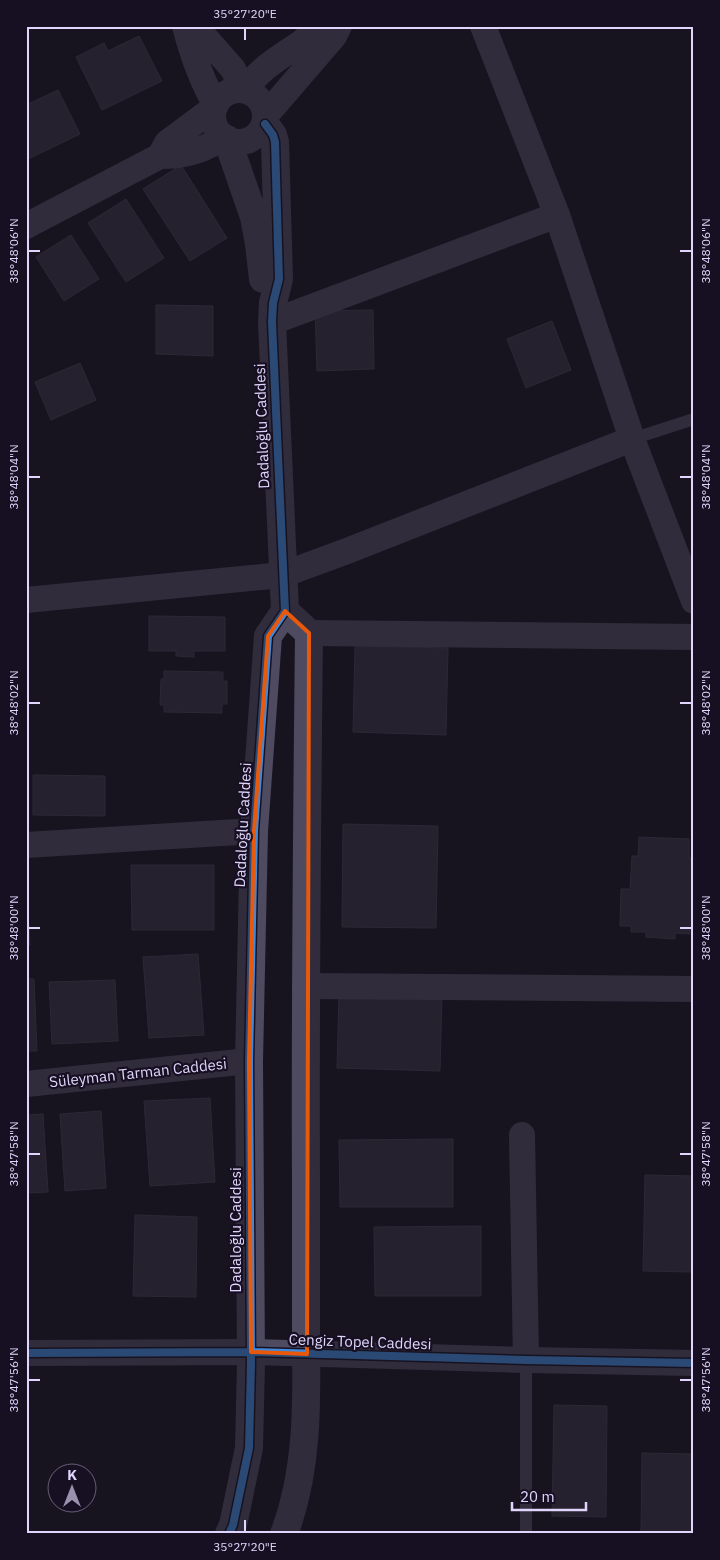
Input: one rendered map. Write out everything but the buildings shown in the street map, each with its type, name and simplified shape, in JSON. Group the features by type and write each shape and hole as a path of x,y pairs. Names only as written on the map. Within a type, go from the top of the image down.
{"street":[{"path":"185,26 215,107"},
{"path":"196,26 233,69 244,90"},
{"path":"244,90 258,73 320,26"},
{"path":"265,119 264,106 258,98 244,90 233,90 218,100 213,117 215,126 225,138 236,142 245,142 254,138 260,132 265,119 334,36 338,26"},
{"path":"483,26 557,215 632,438 694,601"},
{"path":"160,156 167,143 215,107"},
{"name":"Dadaloğlu Caddesi","path":"265,119 275,142 279,279 272,313"},
{"path":"26,226 160,156 173,156 195,151 225,138"},
{"name":"Dadaloğlu Caddesi","path":"225,138 254,217 262,277 272,313 285,611 268,636 254,831 249,1061 251,1352 249,1448 233,1525 229,1534"},
{"path":"272,313 557,215"},
{"path":"26,600 282,575 346,552 632,438"},
{"path":"285,611 309,634 694,637"},
{"path":"284,1534 297,1489 305,1433 305,986 309,634"},
{"path":"26,845 254,831"},
{"path":"305,986 694,989"},
{"name":"Süleyman Tarman Caddesi","path":"26,1084 249,1061"},
{"path":"522,1136 526,1360"},
{"name":"Cengiz Topel Caddesi","path":"26,1352 251,1352 694,1363"}],"lane":[{"path":"632,438 694,419"},
{"path":"526,1360 526,1534"}],"highlighted area":[{"path":"285,611 309,633 307,1354 251,1352 249,1061 254,831 268,636"}],"cycle path":[{"path":"229,1534 233,1525 249,1448 251,1363 249,1061 254,831 268,636 285,611 272,322 273,303 279,279 275,142 273,135 265,124"},
{"path":"26,1353 251,1352 694,1363"}]}
